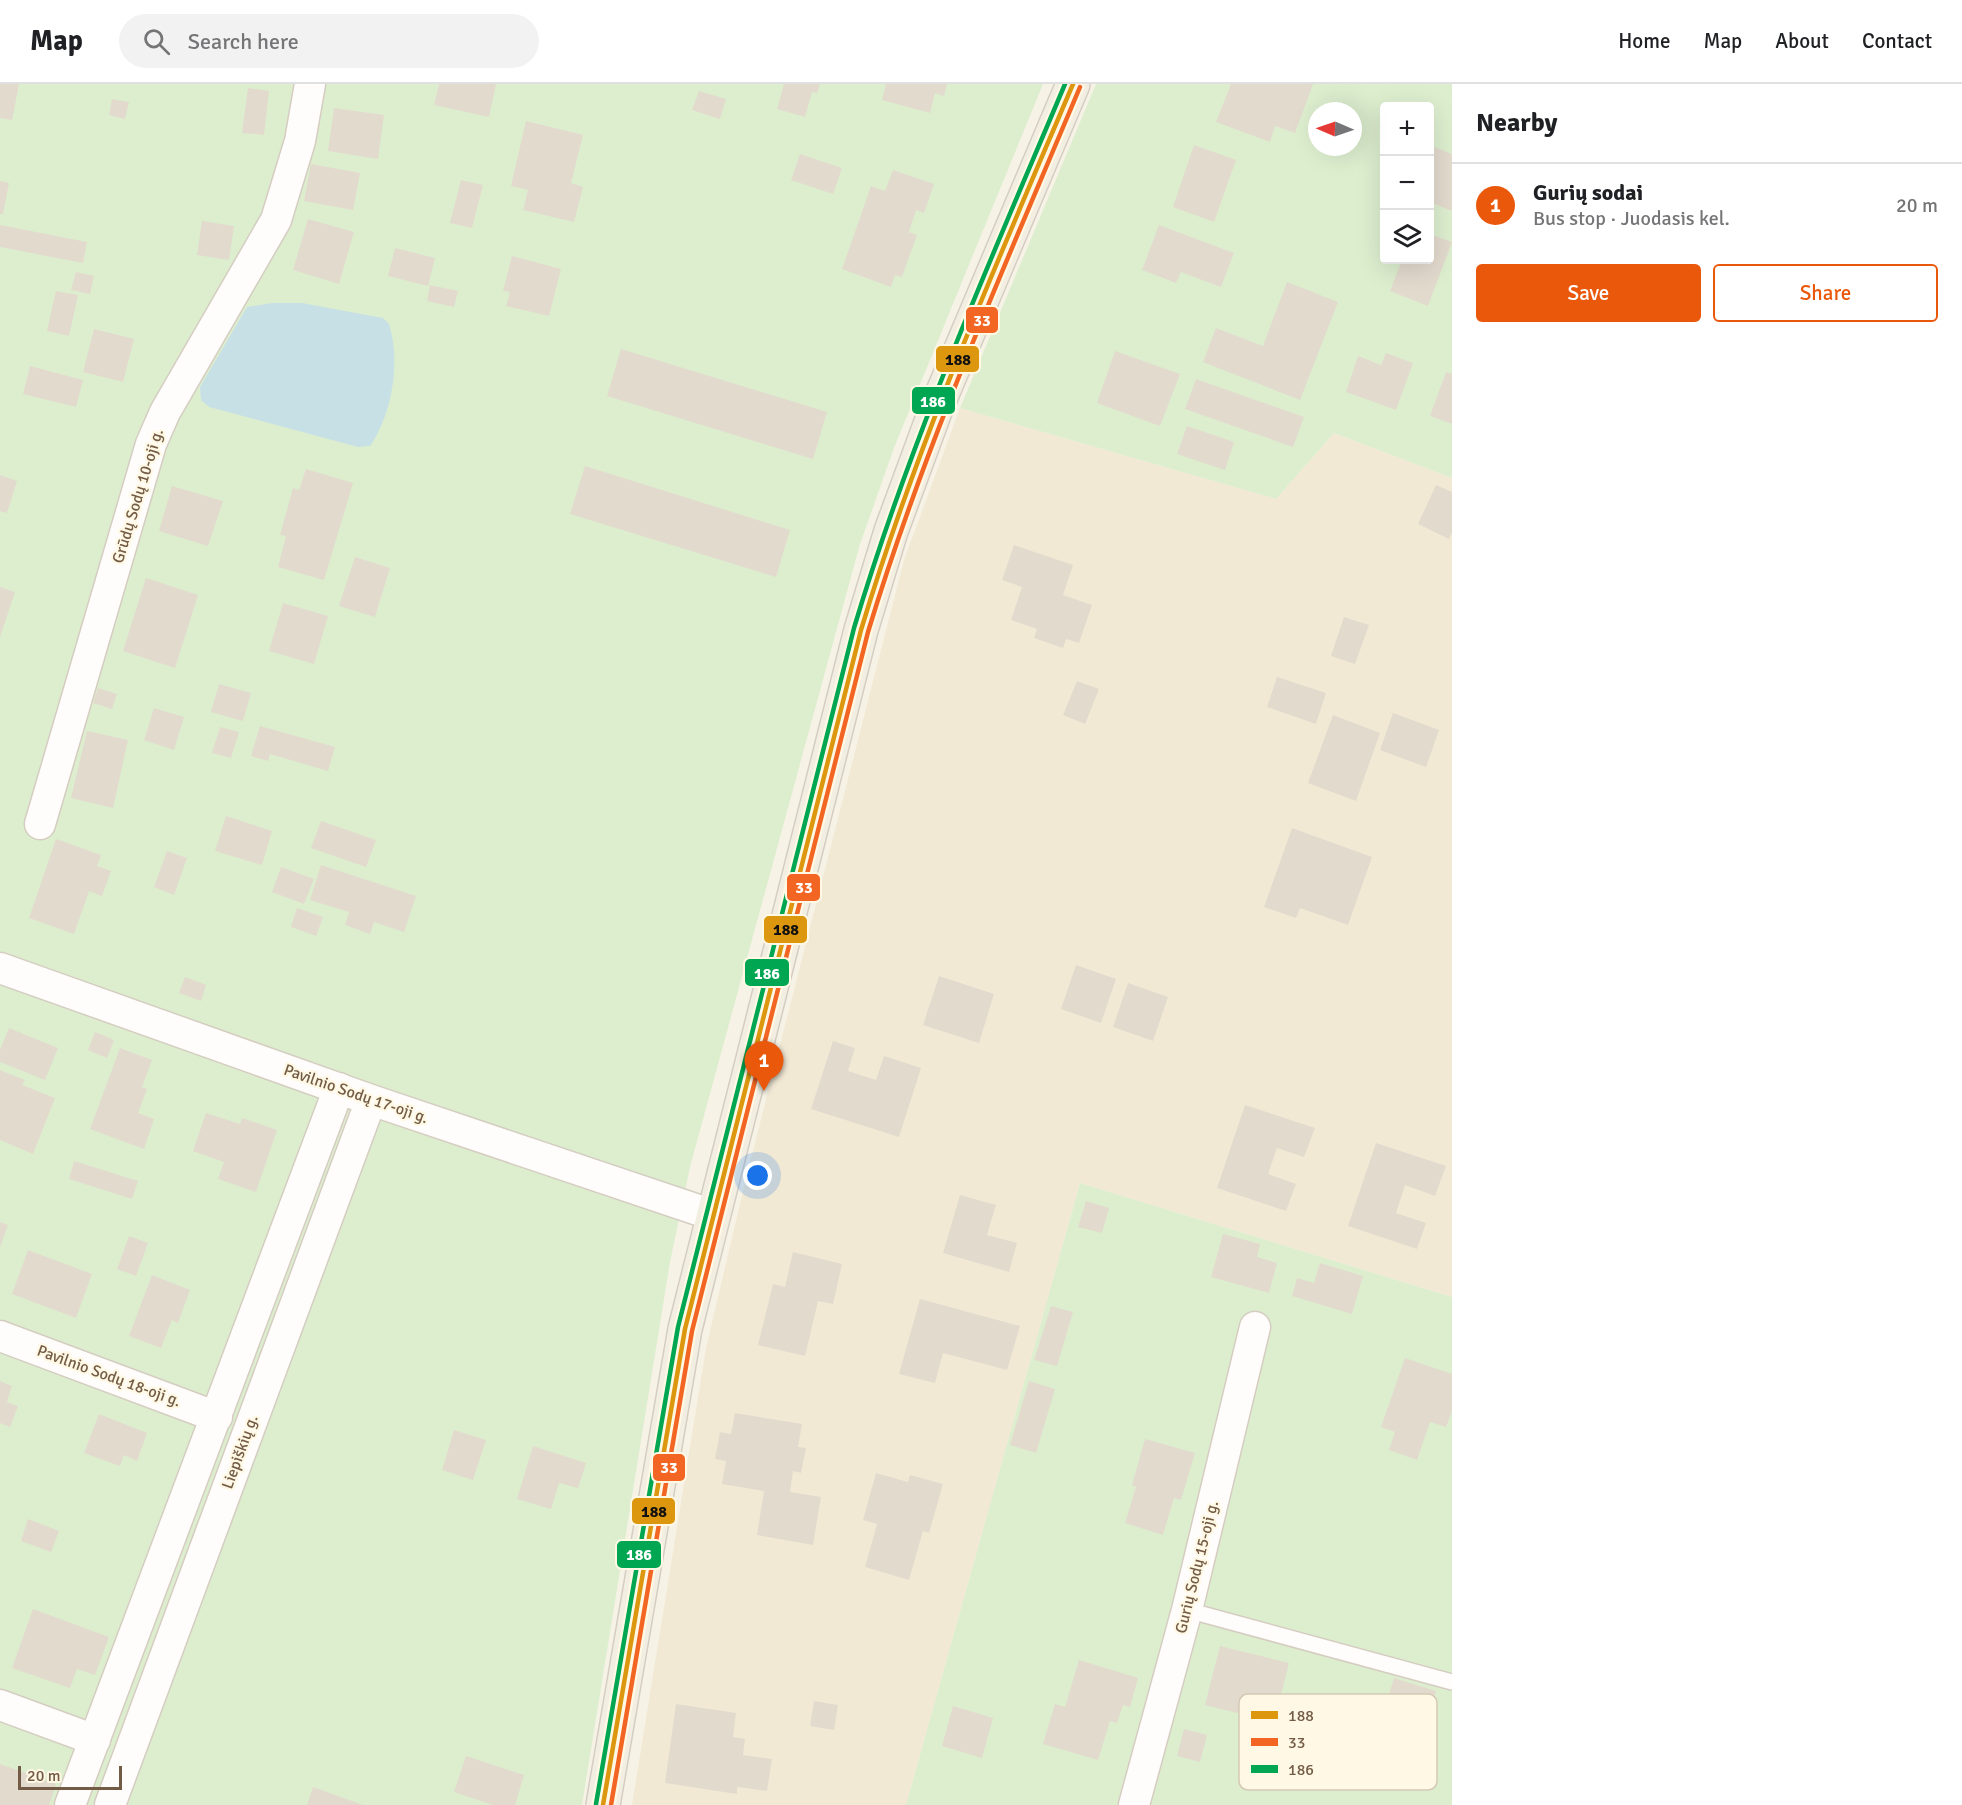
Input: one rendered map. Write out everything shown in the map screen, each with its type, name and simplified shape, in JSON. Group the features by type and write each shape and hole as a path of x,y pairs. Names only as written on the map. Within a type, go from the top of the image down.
{"main road":[{"path":"603,1805 681,1349 861,630 891,531 937,406 1073,84"}],"street":[{"name":"Grūdų Sodų 10-oji g.","path":"40,824 151,444 165,412 276,220 300,141 310,84"},
{"name":"Pavilnio Sodų 17-oji g.","path":"0,968 371,1100 714,1215"},
{"path":"70,1805 339,1088"},
{"name":"Liepiškių g.","path":"110,1805 371,1100"},
{"name":"Gurių Sodų 15-oji g.","path":"1134,1805 1187,1610 1255,1327"},
{"name":"Pavilnio Sodų 18-oji g.","path":"0,1336 217,1417"},
{"path":"0,1704 95,1740"}],"lane":[{"path":"1187,1610 1452,1682"}],"shaded area":[{"path":"960,408 1276,499 1334,433 1452,478 1452,1297 1080,1183 906,1805 632,1805 706,1348 748,1170 904,560"}],"green space":[{"path":"0,84 1043,84 894,448 860,544 690,1167 670,1262 582,1805 0,1805"},
{"path":"1096,84 1452,84 1452,478 1334,433 1276,499 960,408"},
{"path":"1080,1183 1452,1297 1452,1805 906,1805"}],"water":[{"path":"272,303 302,303 383,318 389,324 394,355 392,387 384,419 370,446 358,447 209,407 201,400 200,387 247,307"}],"building":[{"path":"0,84 19,84 12,120 0,118"},
{"path":"439,84 496,84 489,117 434,105"},
{"path":"784,84 820,84 817,93 812,92 805,117 777,109"},
{"path":"886,84 947,84 944,96 935,93 930,113 882,100"},
{"path":"1231,84 1313,84 1295,133 1275,126 1270,142 1216,122"},
{"path":"248,88 269,91 264,135 242,133"},
{"path":"699,91 726,99 720,119 692,110"},
{"path":"112,99 129,102 125,119 109,115"},
{"path":"334,108 384,115 378,159 328,151"},
{"path":"526,121 583,135 571,183 583,187 574,222 523,210 528,190 511,186"},
{"path":"1194,145 1236,160 1214,222 1173,207"},
{"path":"1434,147 1452,154 1452,211 1434,204"},
{"path":"800,154 842,168 833,194 791,180"},
{"path":"311,164 360,173 353,210 304,201"},
{"path":"893,170 934,184 924,213 916,210 909,232 917,235 902,277 895,275 891,287 842,269 871,186 885,191"},
{"path":"461,180 483,185 472,228 450,223"},
{"path":"0,181 9,183 3,214 0,214"},
{"path":"308,219 354,232 339,284 293,270"},
{"path":"202,221 234,226 229,260 197,255"},
{"path":"0,225 87,242 83,263 0,247"},
{"path":"1159,225 1234,253 1221,287 1181,272 1176,283 1142,270"},
{"path":"1434,235 1452,242 1428,306 1390,291 1400,264 1434,264"},
{"path":"395,248 435,258 428,286 388,276"},
{"path":"512,256 561,269 549,316 506,306 510,292 503,291"},
{"path":"76,272 94,276 90,294 71,290"},
{"path":"1287,282 1338,302 1300,400 1203,362 1216,328 1263,346"},
{"path":"430,285 458,291 454,307 427,301"},
{"path":"56,291 78,295 69,336 47,331"},
{"path":"94,329 134,339 123,382 83,372"},
{"path":"621,349 827,412 813,459 607,396"},
{"path":"1115,351 1180,374 1160,426 1097,403"},
{"path":"1386,353 1413,363 1396,410 1346,392 1358,356 1381,365"},
{"path":"30,366 83,380 76,407 23,394"},
{"path":"1446,372 1452,374 1452,424 1430,416"},
{"path":"1196,379 1304,417 1293,447 1185,409"},
{"path":"1187,426 1234,442 1225,470 1177,454"},
{"path":"585,466 790,530 776,577 570,514"},
{"path":"306,469 353,483 324,580 278,567 286,536 280,535 293,488 299,490"},
{"path":"0,475 17,481 7,513 0,511"},
{"path":"1436,485 1452,492 1452,532 1449,539 1418,524"},
{"path":"172,486 223,501 208,546 159,531"},
{"path":"1014,545 1073,565 1063,595 1092,605 1079,643 1066,639 1063,648 1034,638 1037,629 1011,620 1022,587 1002,580"},
{"path":"355,557 390,568 375,617 339,606"},
{"path":"146,578 198,595 175,668 123,651"},
{"path":"0,587 15,592 0,637"},
{"path":"283,603 328,616 314,664 269,651"},
{"path":"1344,617 1369,625 1355,664 1331,656"},
{"path":"1277,677 1326,693 1316,724 1267,707"},
{"path":"1077,681 1099,689 1085,724 1063,715"},
{"path":"219,684 251,693 243,721 211,712"},
{"path":"98,688 117,694 112,709 93,703"},
{"path":"154,708 184,717 174,750 144,740"},
{"path":"1393,713 1439,730 1426,767 1380,750"},
{"path":"1333,715 1380,733 1356,801 1308,783"},
{"path":"260,726 335,747 328,771 270,754 268,761 251,756"},
{"path":"220,727 239,732 231,758 212,753"},
{"path":"87,731 128,740 113,808 71,798"},
{"path":"226,816 272,831 262,865 215,851"},
{"path":"321,821 376,840 366,867 311,848"},
{"path":"1292,828 1372,857 1348,925 1300,908 1296,918 1264,907"},
{"path":"56,839 101,855 97,866 111,871 102,896 89,891 74,934 29,918"},
{"path":"167,851 187,858 174,895 154,887"},
{"path":"321,865 416,896 404,932 374,922 370,934 345,925 349,912 310,900"},
{"path":"281,867 314,879 304,904 272,892"},
{"path":"297,908 323,917 316,936 291,927"},
{"path":"1076,965 1116,979 1101,1023 1061,1009"},
{"path":"939,976 994,994 979,1043 923,1025"},
{"path":"185,977 206,985 201,1001 179,993"},
{"path":"1128,983 1168,997 1153,1041 1113,1027"},
{"path":"9,1028 58,1048 45,1080 0,1062 0,1050"},
{"path":"95,1032 114,1040 107,1058 88,1050"},
{"path":"833,1041 855,1048 848,1071 876,1080 884,1056 921,1068 899,1137 811,1109"},
{"path":"120,1048 152,1060 142,1087 147,1089 138,1113 154,1119 144,1149 90,1129"},
{"path":"0,1070 25,1080 22,1085 55,1098 33,1154 0,1140"},
{"path":"1245,1105 1315,1128 1304,1157 1277,1148 1268,1174 1296,1184 1286,1211 1217,1188"},
{"path":"206,1113 240,1124 242,1118 277,1130 256,1192 218,1179 224,1162 193,1151"},
{"path":"1376,1143 1446,1166 1435,1196 1405,1185 1396,1213 1426,1223 1417,1249 1348,1226"},
{"path":"74,1161 138,1181 132,1199 69,1179"},
{"path":"960,1195 996,1205 987,1235 1017,1243 1009,1272 943,1253"},
{"path":"1086,1201 1109,1208 1102,1233 1078,1227"},
{"path":"0,1222 8,1225 0,1247"},
{"path":"1223,1234 1260,1244 1257,1257 1277,1263 1269,1293 1211,1277"},
{"path":"129,1236 148,1243 136,1276 117,1269"},
{"path":"28,1250 92,1274 76,1318 12,1294"},
{"path":"793,1252 842,1264 833,1304 818,1301 805,1356 758,1345 773,1284 785,1287"},
{"path":"1320,1263 1363,1276 1352,1314 1292,1296 1297,1278 1314,1283"},
{"path":"152,1275 190,1290 178,1323 172,1320 161,1348 129,1336"},
{"path":"920,1299 1020,1326 1007,1370 943,1353 935,1383 899,1374"},
{"path":"1051,1306 1073,1312 1057,1366 1034,1360"},
{"path":"1405,1358 1452,1374 1452,1411 1446,1427 1430,1422 1417,1460 1389,1450 1395,1432 1381,1427"},
{"path":"0,1381 12,1386 7,1402 18,1406 10,1427 0,1423"},
{"path":"1029,1381 1055,1389 1036,1453 1010,1445"},
{"path":"735,1413 802,1424 798,1447 806,1448 801,1473 793,1471 790,1492 821,1497 813,1545 757,1535 764,1491 722,1484 726,1461 715,1459 720,1432 731,1434"},
{"path":"99,1414 147,1433 137,1461 124,1455 120,1466 84,1453"},
{"path":"454,1430 486,1440 473,1480 442,1470"},
{"path":"1145,1439 1195,1453 1181,1500 1174,1498 1163,1535 1125,1523 1136,1487 1132,1485"},
{"path":"533,1446 586,1463 578,1488 559,1483 551,1509 517,1499"},
{"path":"876,1473 908,1482 910,1475 943,1484 929,1533 923,1531 909,1580 865,1567 877,1524 863,1520"},
{"path":"28,1519 59,1531 51,1552 21,1541"},
{"path":"33,1609 109,1637 95,1675 77,1669 70,1688 12,1668"},
{"path":"1220,1646 1289,1663 1281,1694 1239,1694 1239,1713 1205,1705"},
{"path":"1079,1660 1138,1678 1130,1707 1123,1705 1117,1723 1110,1721 1098,1760 1043,1744 1055,1704 1065,1707"},
{"path":"1394,1678 1436,1691 1435,1694 1389,1694"},
{"path":"814,1701 838,1705 834,1730 810,1726"},
{"path":"676,1704 736,1713 733,1737 745,1739 743,1755 772,1759 767,1791 737,1787 737,1794 665,1783"},
{"path":"953,1706 993,1718 982,1758 942,1746"},
{"path":"1184,1729 1207,1735 1200,1762 1177,1756"},
{"path":"466,1756 524,1775 515,1805 493,1805 454,1792"},
{"path":"0,1764 56,1784 49,1805 0,1805"},
{"path":"313,1787 363,1805 307,1805"}],"transit line":[{"name":"186","path":"596,1804 678,1327 854,628 876,558 925,421 1065,84"},
{"name":"188","path":"603,1805 685,1329 861,630 907,490 933,422 987,286 1073,84"},
{"name":"33","path":"611,1805 692,1331 868,632 890,562 940,425 1080,87"}],"place":[{"name":"Gurių sodai","path":"764,1091"}]}
